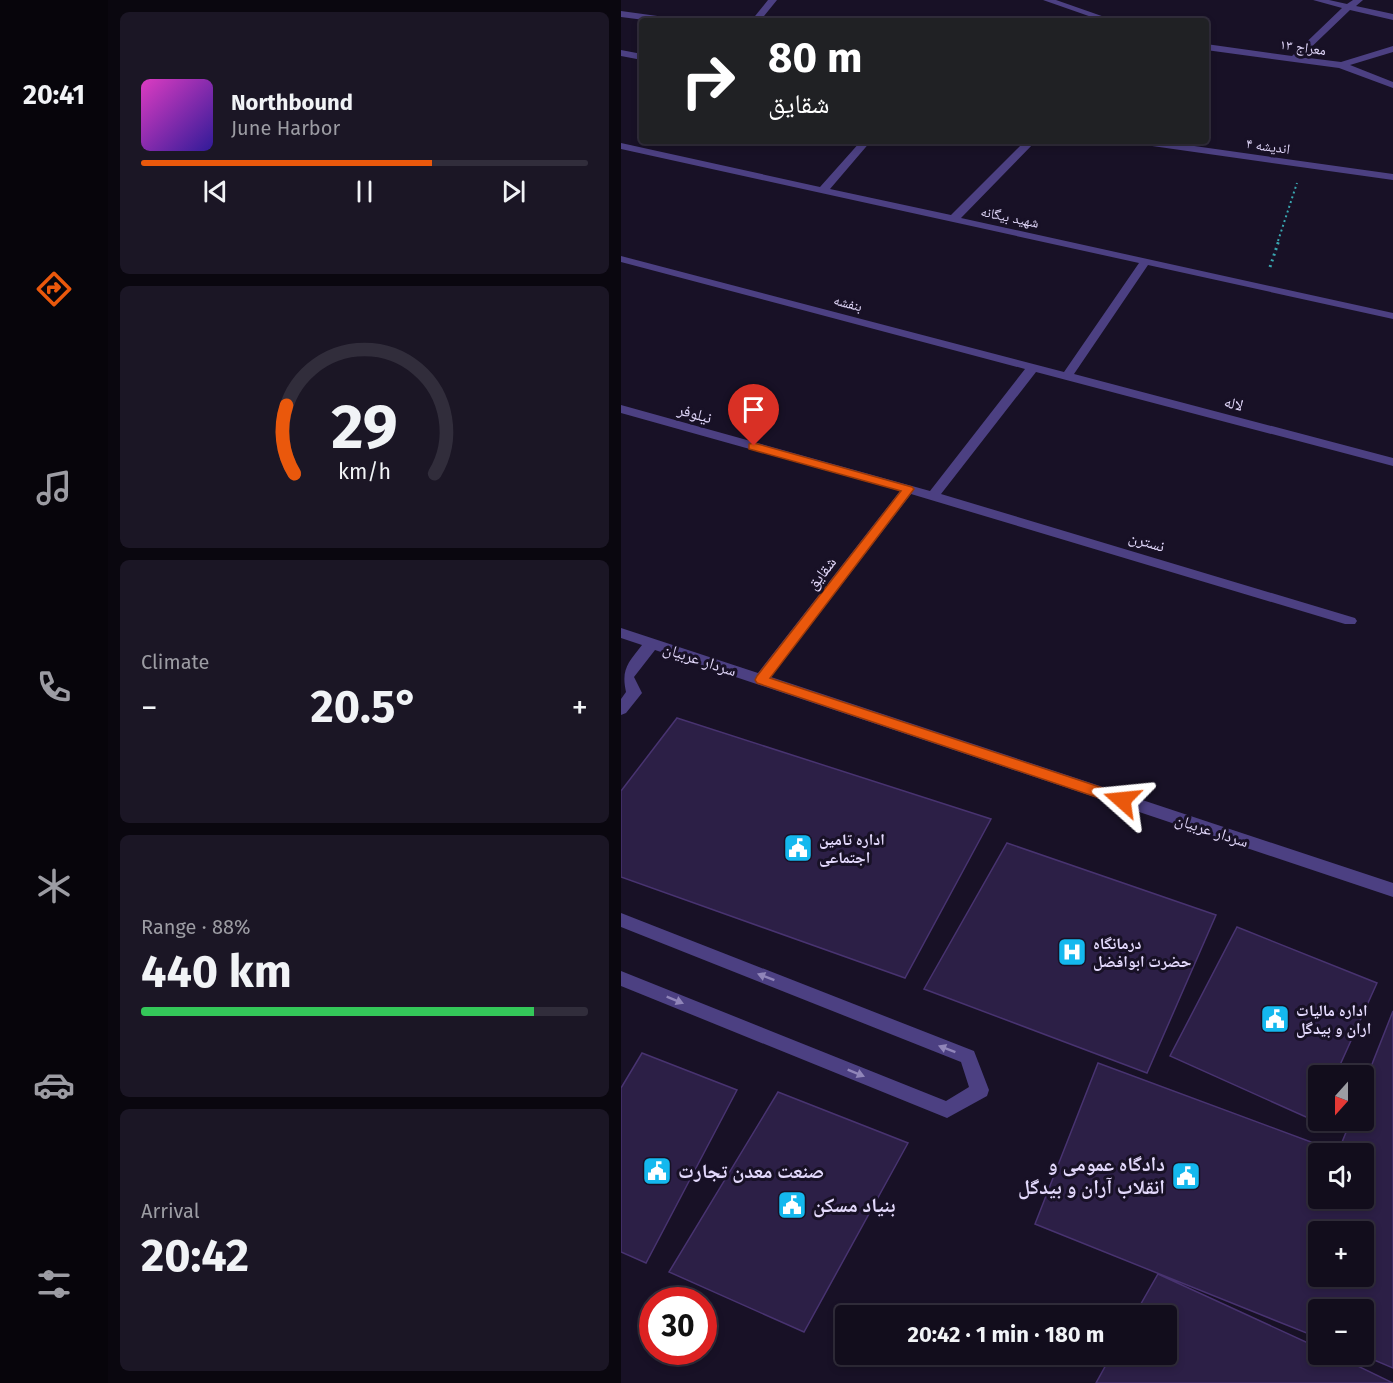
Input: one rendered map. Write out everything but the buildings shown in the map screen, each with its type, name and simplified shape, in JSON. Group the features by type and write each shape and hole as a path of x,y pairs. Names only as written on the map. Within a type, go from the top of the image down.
{"street":[{"path":"758,18 773,0"},
{"path":"1047,0 1103,18"},
{"path":"1317,0 1393,17"},
{"path":"1294,59 1348,7 1359,0"},
{"path":"621,14 650,18"},
{"name":"معراج ۱۳","path":"1209,47 1341,65 1393,86"},
{"path":"1341,65 1393,50"},
{"path":"621,53 639,56"},
{"path":"822,191 863,144"},
{"path":"953,219 1028,144"},
{"name":"اندیشه ۴","path":"1159,144 1393,177"},
{"name":"شهید بیگانه","path":"621,146 1393,316"},
{"name":"بنفشه","path":"621,259 1067,375"},
{"path":"1067,375 1145,262"},
{"path":"933,496 1033,367"},
{"name":"لاله","path":"1067,375 1393,462"},
{"name":"نیلوفر","path":"621,410 933,496"},
{"name":"شقایق","path":"761,680 908,489"},
{"name":"نسترن","path":"933,496 1350,621"},
{"name":"سردار عربیان","path":"621,633 1393,890"},
{"path":"621,709 634,693 624,677 652,643"},
{"path":"621,920 968,1057 980,1090 947,1110 621,978"}],"path":[{"path":"1263,288 1303,165"}],"place":[{"name":"اداره تامین اجتماعی","path":"798,848"},
{"name":"درمانگاه حضرت ابوافضل","path":"1072,952"},
{"name":"اداره مالیات اران و بیدگل","path":"1275,1019"},
{"name":"صنعت معدن تجارت","path":"657,1171"},
{"name":"دادگاه عمومی و انقلاب آران و بیدگل","path":"1186,1176"},
{"name":"بنیاد مسکن","path":"792,1205"}],"route":[{"path":"754,446 908,489 761,680 1122,800"}]}
